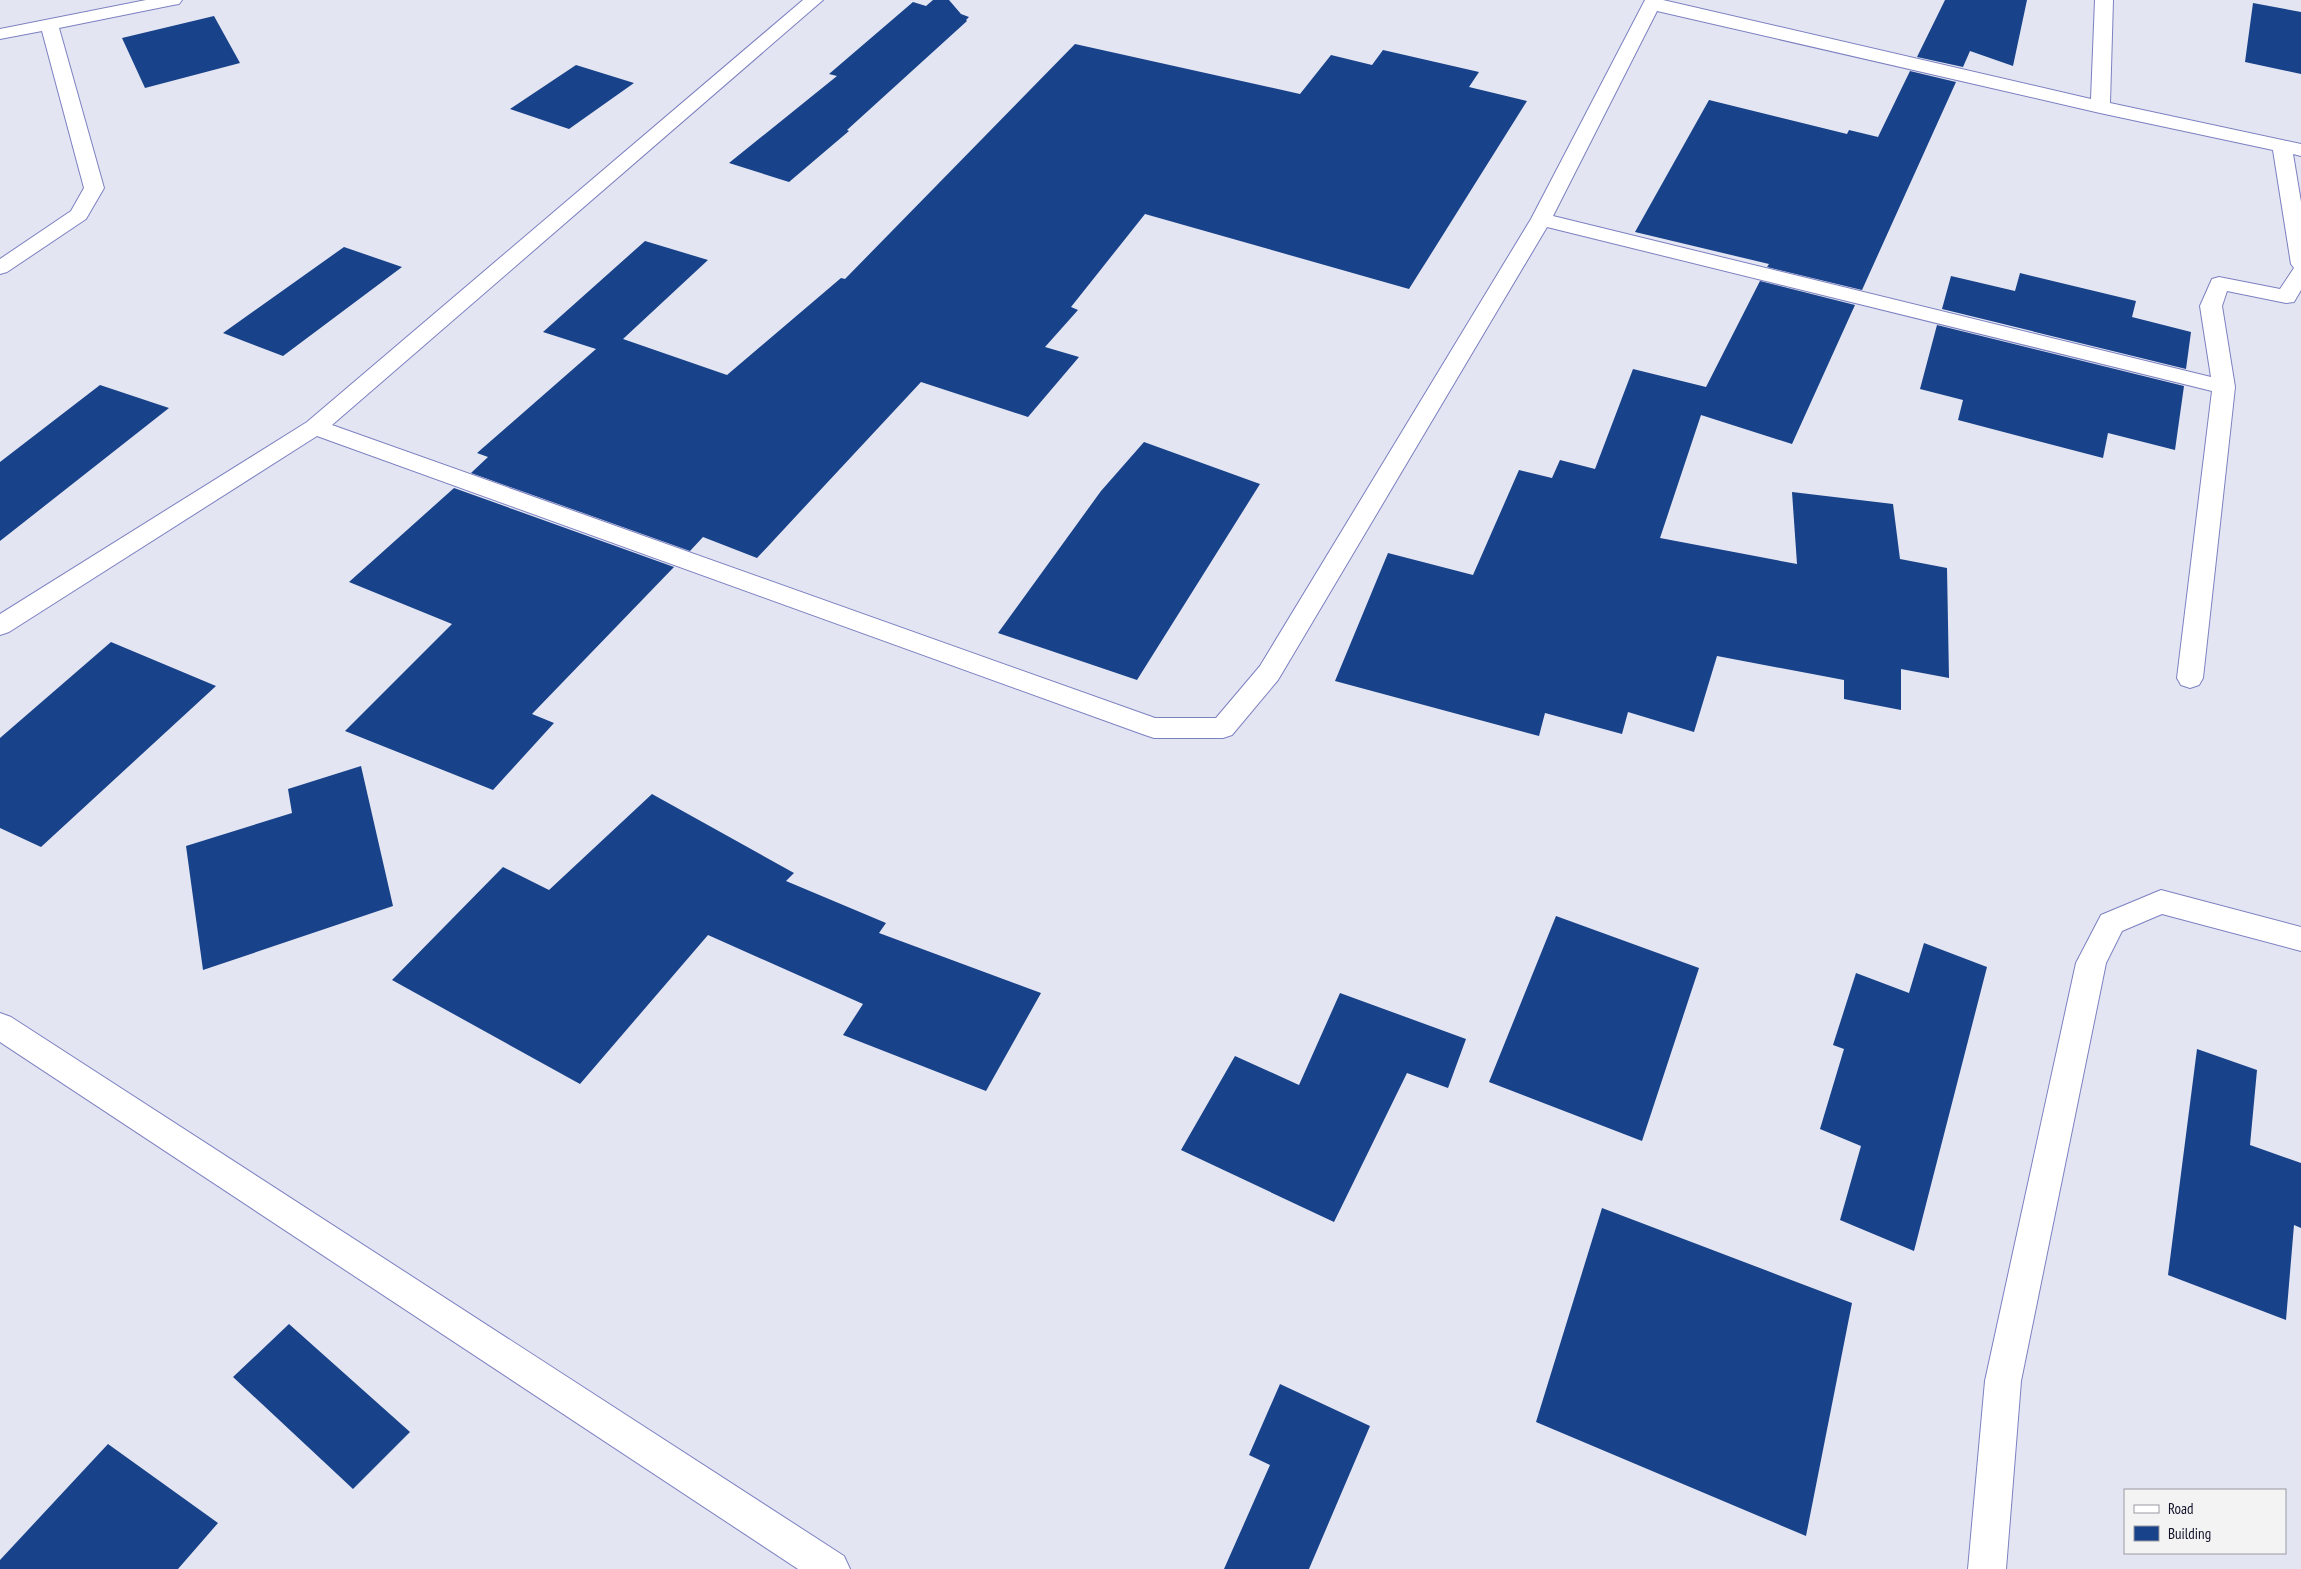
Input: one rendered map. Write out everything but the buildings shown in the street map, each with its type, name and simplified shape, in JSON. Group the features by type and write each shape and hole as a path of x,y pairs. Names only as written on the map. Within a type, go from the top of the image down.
{"street":[{"path":"0,34 48,23 173,0"},
{"path":"0,626 315,428 814,0"},
{"path":"2100,107 2104,0"},
{"path":"315,428 1154,728 1223,728 1269,673 1541,219 1653,2 2100,107 2292,148 2301,264"},
{"path":"0,268 79,215 94,188 48,23"},
{"path":"1541,219 2224,387"},
{"path":"2190,678 2224,387 2211,306 2219,282 2293,299 2301,273"},
{"path":"1987,1569 2003,1381 2091,963 2111,923 2161,902 2301,939"},
{"path":"0,1026 832,1569"}]}
